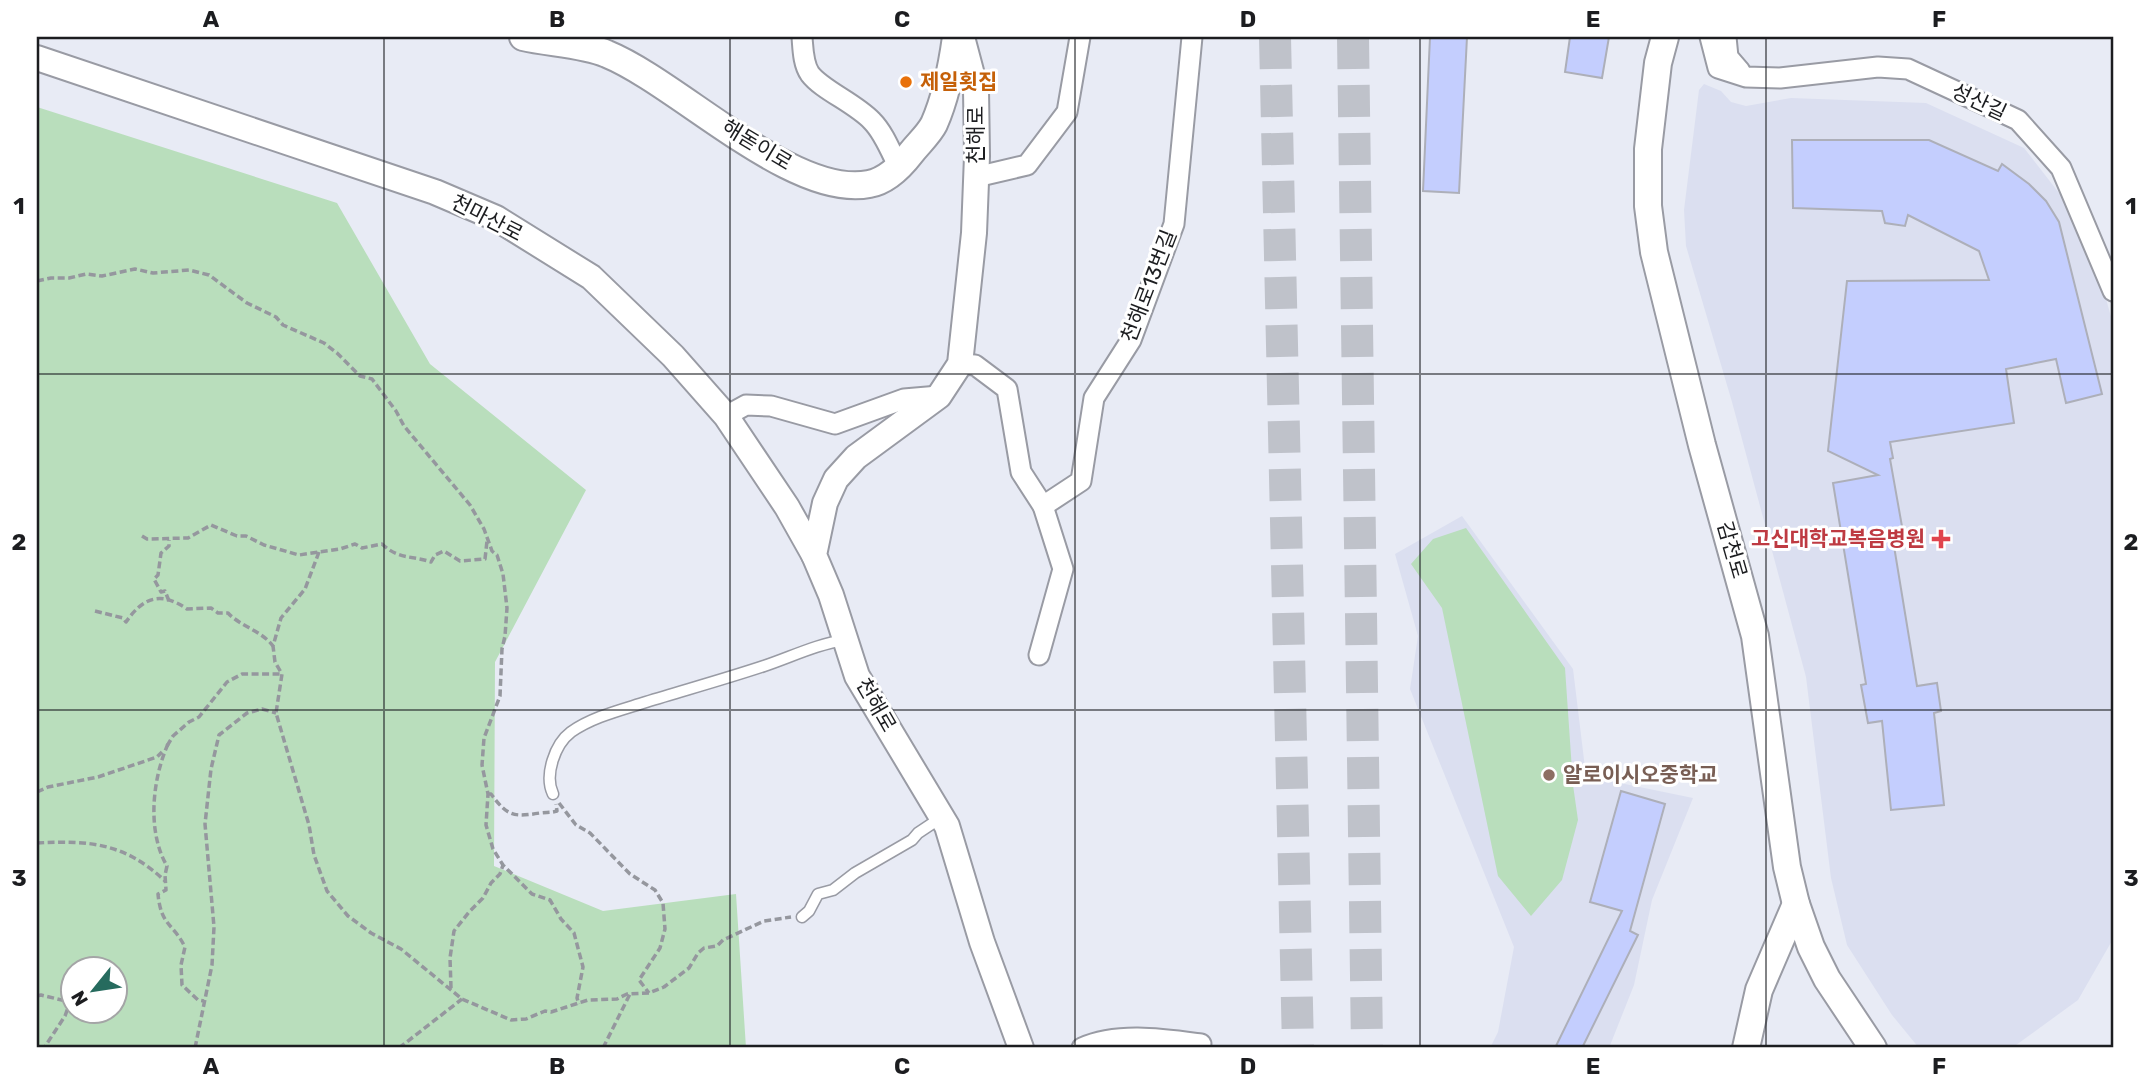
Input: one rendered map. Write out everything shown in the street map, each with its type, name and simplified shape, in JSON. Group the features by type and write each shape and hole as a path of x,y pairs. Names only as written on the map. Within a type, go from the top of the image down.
{"main road":[{"name":"해돋이로","path":"523,37 605,53 687,101 766,155 804,173 845,185 871,184 899,168 933,126 950,74 956,37"},
{"name":"감천로","path":"1665,37 1658,63 1648,149 1648,206 1654,252 1702,445 1755,636 1787,867 1796,904 1811,947 1827,979 1873,1048"},
{"path":"1746,1048 1759,990 1796,904"}],"street":[{"path":"802,37 805,61 810,74 858,108 878,127 899,168"},
{"name":"천해로","path":"962,37 976,90 976,177 974,233 960,364 939,396 856,457 836,479 825,503 814,555 857,676 947,826 982,942 1021,1048"},
{"path":"976,177 1027,165 1067,112 1080,37"},
{"name":"천해로13번길","path":"1043,506 1081,481 1094,398 1130,340 1174,224 1192,37"},
{"name":"성산길","path":"1710,37 1718,68 1746,77 1780,78 1878,67 1908,69 2018,120 2061,167 2113,291"},
{"path":"1726,37 1728,57 1746,77"},
{"name":"천마산로","path":"37,58 435,192 496,219 591,277 673,356 726,416 787,507 814,555"},
{"path":"960,364 975,365 1007,389 1021,472 1043,506 1063,569 1039,655"},
{"path":"726,416 746,405 771,406 835,424 904,399 939,396"},
{"path":"1082,1048 1096,1042 1117,1039 1200,1044"}],"lane":[{"path":"554,794 550,787 551,768 561,741 573,730 621,710 818,646 845,640"},
{"path":"802,917 809,911 818,894 833,890 855,873 912,840 942,817"}],"path":[{"path":"37,281 86,274 102,276 135,269 153,273 189,270 209,275 247,303 276,317 284,325 324,343 360,376 372,379 404,426 470,505 492,551 497,555 503,574 507,608 500,696 484,738 482,765 488,794 486,825 493,849 503,865 533,894 550,900 561,919 574,933 583,967 577,998 579,1004"},
{"path":"142,536 147,539 188,538 211,525 299,555 355,544 362,548 382,544 402,558 431,562 435,555 444,551 460,561 485,559 488,539"},
{"path":"169,601 165,591 161,592 154,579 158,575 161,553 169,546 170,539"},
{"path":"319,552 305,589 281,618 273,646 275,662 282,674 276,713 309,825 314,855 327,891 348,916 371,933 401,949 462,999 511,1020 545,1011 551,1012 588,1000 617,999 631,993 649,993 664,987 689,968 704,948 717,946 723,940 764,920 802,917"},
{"path":"95,611 123,618 126,622 131,613 146,601 155,598 177,603 187,610 211,608 228,613 273,646"},
{"path":"37,792 48,787 98,777 157,757 189,722 199,717 227,682 242,674 282,674"},
{"path":"195,1048 212,965 214,927 205,824 211,769 219,735 247,713 262,709 276,713"},
{"path":"168,744 159,763 153,822 160,854 167,866 166,890 158,894 159,906 168,926 178,933 185,947 181,965 182,985 198,1000 204,1001"},
{"path":"488,794 491,794 502,808 523,817 557,811 554,794"},
{"path":"554,794 576,825 590,833 630,874 655,890 663,902 665,929 660,948 639,980 649,993"},
{"path":"37,843 76,842 110,846 167,882"},
{"path":"451,988 450,958 454,932 483,898 503,865"},
{"path":"603,1048 631,993"},
{"path":"37,996 70,1002 65,1016 44,1048"},
{"path":"399,1048 462,999"}],"shaded area":[{"name":"고신대학교복음병원","path":"1704,84 1721,91 1731,102 1746,106 1791,98 1926,103 2024,148 2073,211 2103,288 2113,324 2113,939 2078,1000 2012,1048 1919,1048 1892,1015 1847,945 1831,878 1806,677 1732,402 1686,246 1684,210 1699,90"},
{"path":"1462,516 1573,669 1586,776 1693,798 1652,900 1634,985 1609,1048 1490,1048 1498,1032 1514,947 1410,689 1418,636 1395,554"}],"green space":[{"path":"37,107 337,203 430,364 586,490 495,662 494,866 603,911 736,894 746,1048 37,1048"},
{"path":"1466,528 1565,668 1578,820 1562,880 1531,916 1498,876 1442,608 1411,564 1433,539"}],"building":[{"path":"1430,37 1467,37 1459,193 1423,191"},
{"path":"1570,37 1609,37 1602,78 1565,72"},
{"path":"1792,140 1929,140 1998,171 2002,164 2029,184 2046,201 2059,222 2102,394 2066,403 2056,359 2006,369 2014,423 1890,442 1893,458 1890,459 1903,532 1892,534 1917,686 1937,683 1941,711 1934,713 1944,805 1891,810 1882,721 1868,723 1861,685 1866,684 1833,483 1878,475 1828,451 1847,281 1989,280 1979,251 1908,215 1905,226 1885,223 1882,211 1793,208"},
{"path":"1621,791 1665,804 1630,931 1638,935 1582,1048 1555,1048 1622,911 1590,902"}],"tunnel":[{"path":"1275,37 1298,1048"},
{"path":"1353,37 1367,1048"}],"place":[{"name":"제일횟집","path":"906,82"},
{"name":"고신대학교복음병원","path":"1941,539"},
{"name":"알로이시오중학교","path":"1549,775"}]}
